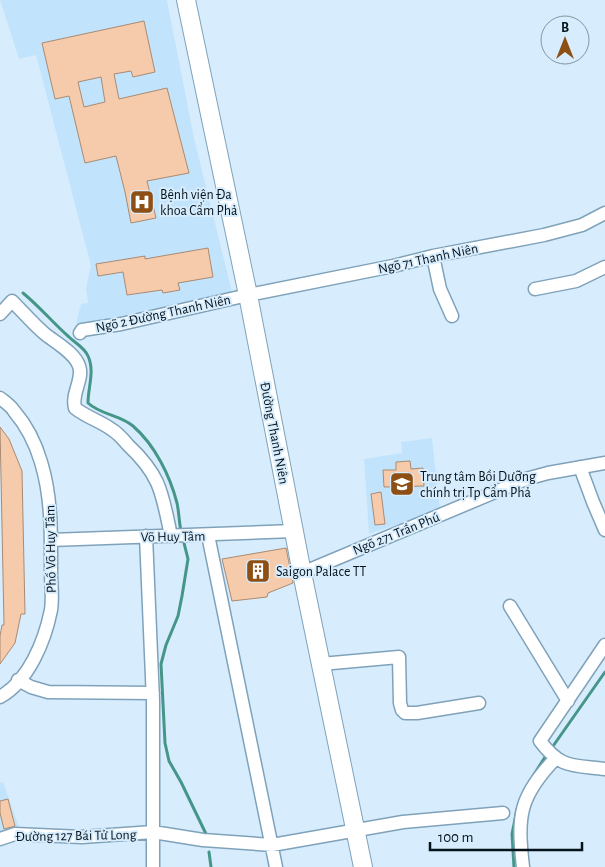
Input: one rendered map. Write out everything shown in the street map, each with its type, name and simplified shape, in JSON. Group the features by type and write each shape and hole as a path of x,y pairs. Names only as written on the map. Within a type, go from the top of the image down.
{"street":[{"name":"Đường Thanh Niên","path":"186,0 248,295 302,573 363,867"},
{"name":"Ngõ 71 Thanh Niên","path":"248,295 544,235 582,225 605,213"},
{"path":"433,256 440,289 452,316"},
{"path":"535,289 576,281 605,267"},
{"name":"Ngõ 2 Đường Thanh Niên","path":"80,333 82,330 121,324 248,295"},
{"path":"0,314 12,301 79,364 80,374 74,396 75,408 112,429 142,458 155,475 161,488 171,536"},
{"name":"Phố Võ Huy Tâm","path":"0,398 14,410 28,432 41,461 51,504 52,540 51,608 43,639 27,671 0,697"},
{"name":"Ngõ 271 Trần Phú","path":"302,573 526,479 548,472 605,463"},
{"path":"580,467 605,530"},
{"name":"Võ Huy Tâm","path":"52,540 294,531"},
{"path":"208,535 276,867"},
{"path":"146,536 153,693 153,867"},
{"path":"510,606 568,701"},
{"path":"523,867 520,817 527,796 540,775 568,701 605,645"},
{"path":"321,664 399,657 400,703 405,713 418,713 479,703"},
{"path":"18,680 30,687 48,692 153,693"},
{"path":"548,750 561,762 605,769"},
{"name":"Đường 127 Bái Tử Long","path":"0,839 15,834 82,837 153,832 203,840 272,845 403,822 503,813"}],"shaded area":[{"name":"Bệnh viện Đa khoa Cẩm Phả","path":"0,0 167,0 194,138 233,296 76,324 81,304 88,303 86,288 91,266 36,55 19,59"},
{"name":"Trung tâm Bồi Dưỡng chính trị Tp Cẩm Phả","path":"432,438 440,510 369,534 364,459 402,453 401,442"},
{"path":"3,782 20,830 0,836 0,783"}],"building":[{"path":"144,21 155,72 133,77 131,71 114,74 119,99 167,88 189,173 147,181 156,218 131,223 116,156 85,163 69,96 55,99 42,43","holes":["101,77 105,102 84,107 78,82"]},
{"path":"208,248 213,277 178,283 180,290 163,293 162,290 127,295 123,272 98,276 96,264 145,256 145,259"},
{"path":"0,427 9,439 22,471 25,614 21,614 15,643 0,664 0,636 2,625 4,625"},
{"path":"410,461 411,469 423,468 424,486 384,487 383,470 396,470 396,462"},
{"path":"381,492 385,524 375,525 371,494"},
{"name":"Saigon Palace TT","path":"286,548 293,583 268,593 267,597 232,601 222,559"},
{"path":"8,799 15,826 4,829 0,813 0,801"}],"waterway":[{"path":"23,293 86,353 91,367 88,403 99,410 128,422 141,434 155,452 166,472 174,493 178,506 181,531"},
{"path":"184,543 188,559 182,596 178,616 166,645 161,664 165,743 169,761 207,836"},
{"path":"551,749 605,672"},
{"path":"533,776 547,754"},
{"path":"514,867 512,834 517,809"},
{"path":"209,852 211,867"}],"place":[{"name":"Bệnh viện Đa khoa Cẩm Phả","path":"142,202"},
{"name":"Trung tâm Bồi Dưỡng chính trị Tp Cẩm Phả","path":"402,484"},
{"name":"Saigon Palace TT","path":"258,571"}]}
